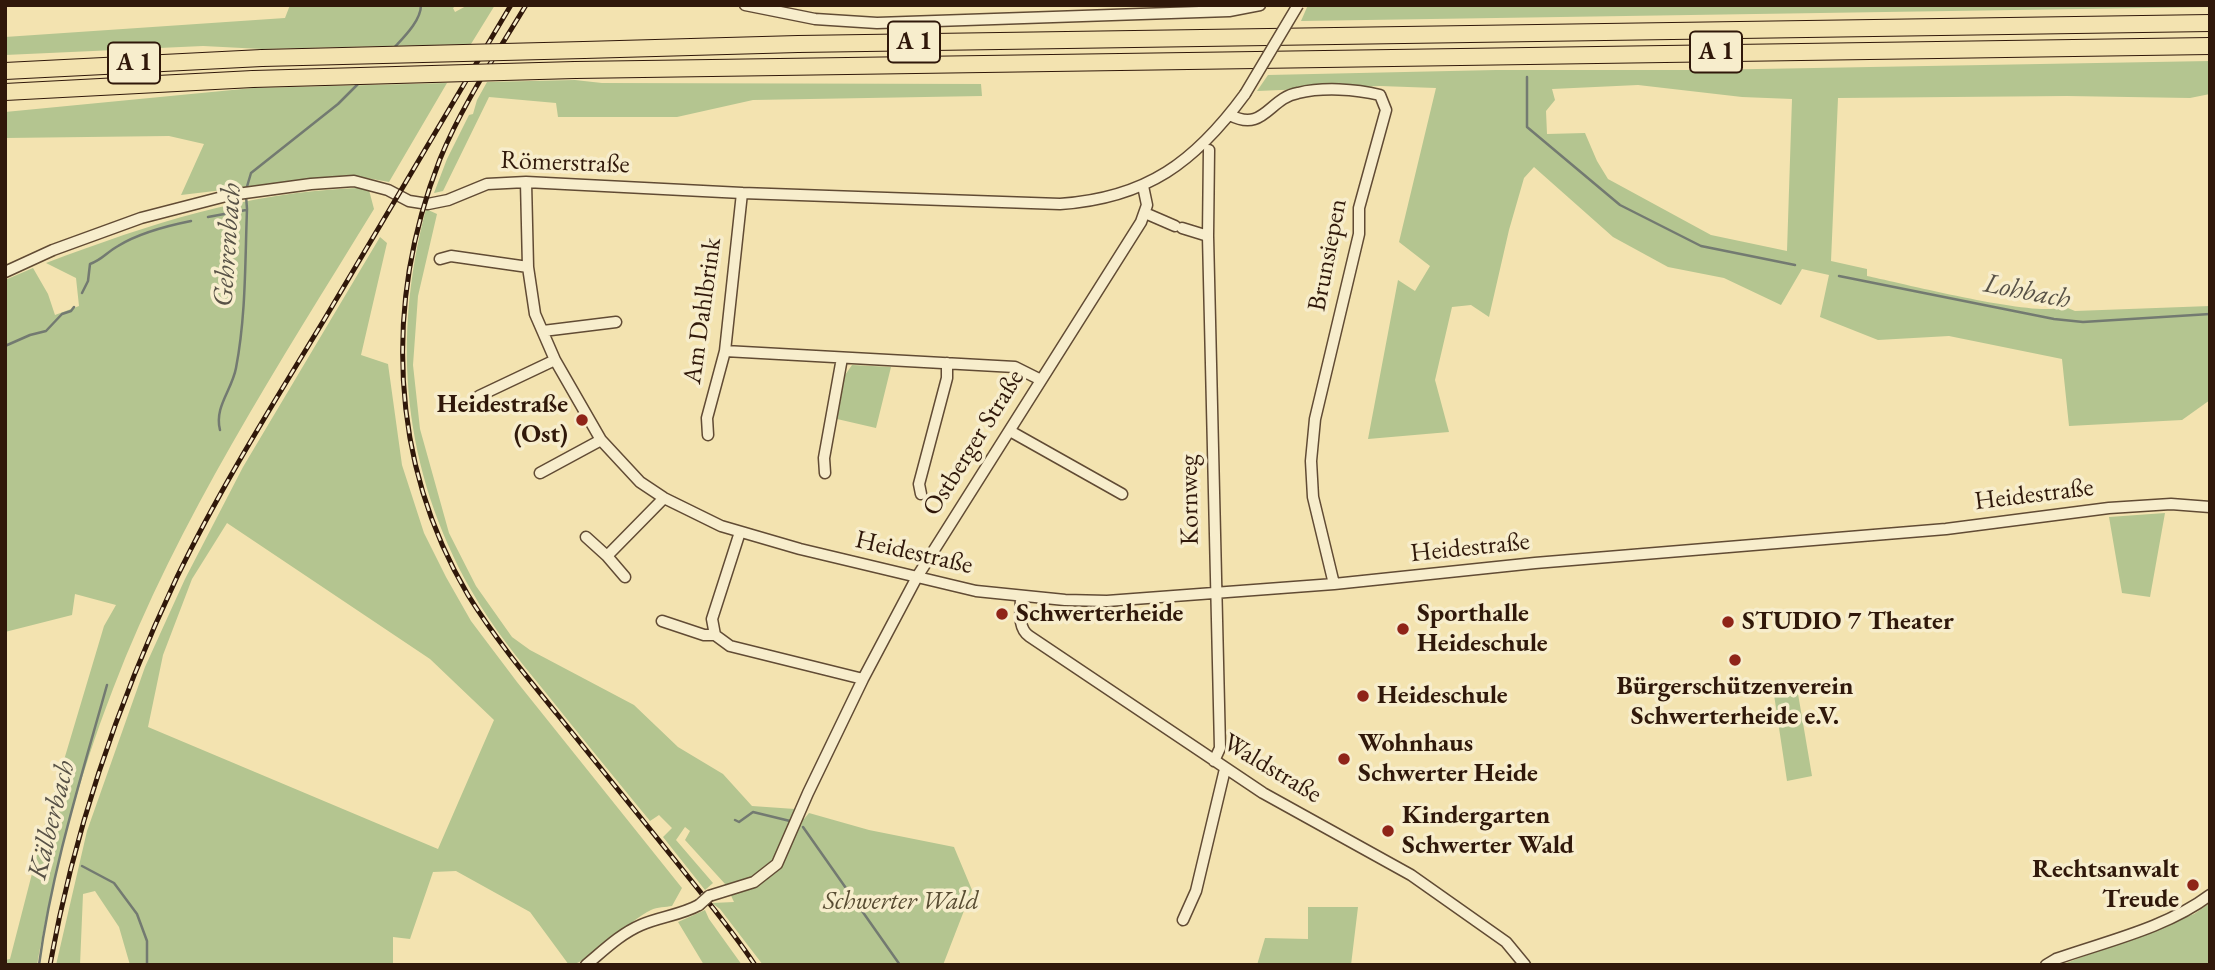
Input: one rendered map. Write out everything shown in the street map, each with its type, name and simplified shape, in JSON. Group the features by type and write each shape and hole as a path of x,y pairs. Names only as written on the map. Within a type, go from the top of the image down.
{"highway":[{"name":"A 1","path":"5,71 262,58 840,43 2210,23"},
{"name":"A 1","path":"5,92 253,79 575,70 2210,46"}],"street":[{"path":"745,5 816,19 877,23 1229,11 1260,5"},
{"path":"1208,236 1145,213 1147,197 1143,186 1176,166 1207,141 1230,115 1298,5"},
{"name":"Brunsiepen","path":"1230,115 1247,121 1256,119 1289,95 1309,91 1363,91 1380,95 1386,110 1359,208 1359,234 1315,419 1311,461 1313,497 1334,584"},
{"name":"Kornweg","path":"1209,150 1214,593 1220,748 1214,761"},
{"name":"Römerstraße","path":"5,272 108,228 176,208 259,190 354,181 388,190 409,201 428,204 448,200 487,184 526,182 1060,204 1095,200 1143,186"},
{"name":"Heidestraße","path":"526,182 528,267 536,314 555,360 601,440 640,482 664,498 720,526 976,591 1021,597 1107,601 1334,584 1535,563 1947,529 2109,508 2171,504 2210,507"},
{"name":"Am Dahlbrink","path":"708,435 707,418 725,351 742,193"},
{"name":"Ostberger Straße","path":"586,965 613,942 639,926 690,910 709,897 754,881 777,864 863,678 917,577 1145,213"},
{"path":"440,259 451,256 528,267"},
{"path":"543,331 616,322"},
{"path":"725,351 1015,367 1041,380"},
{"path":"825,473 824,458 842,358"},
{"path":"479,396 555,360"},
{"path":"921,494 919,484 947,378 947,363"},
{"path":"1010,430 1122,494"},
{"path":"540,473 601,440"},
{"path":"607,556 664,498"},
{"path":"715,635 712,619 740,532"},
{"path":"586,537 625,577"},
{"name":"Waldstraße","path":"1021,597 1021,626 1024,632 1263,793 1410,875 1506,942 1525,965"},
{"path":"662,621 704,635 715,635 730,646 863,678"},
{"path":"1183,920 1196,891 1225,769"},
{"path":"2046,965 2056,959 2166,920 2210,895"}],"green space":[{"path":"290,5 457,5 453,8 455,12 468,5 495,5 471,44 262,49 203,46 5,55 5,37 285,18"},
{"path":"1308,5 2210,5 2210,7 1301,21"},
{"path":"2210,61 2210,94 2190,98 1838,98 1831,261 1867,269 1867,276 2029,308 2051,309 2063,306 2075,311 2210,306 2210,400 2182,420 2069,426 2062,359 1949,336 1878,340 1820,317 1829,275 1802,269 1781,305 1724,278 1668,267 1613,237 1534,167 1524,178 1489,317 1471,305 1452,307 1435,380 1449,432 1368,439 1398,280 1415,291 1430,266 1399,242 1436,88 1380,86 1257,91 1268,75 1496,70 1701,70","holes":["1638,85 1742,97 1792,99 1787,251 1711,235 1608,179 1585,133 1547,134 1546,111 1555,100 1552,89"]},
{"path":"575,80 602,83 981,84 982,96 753,100 677,117 558,117 556,103 489,97 443,191 434,193 447,159 469,115 473,114 487,82"},
{"path":"447,83 389,182 350,175 181,195 204,144 169,136 5,138 5,112 253,88"},
{"path":"357,188 369,190 374,209 267,384 199,503 139,626 113,689 68,825 37,965 5,965 5,960 10,959 44,827 104,626 116,605 75,594 72,615 5,632 5,280 33,268 48,294 55,315 79,306 76,278 46,263 198,212 275,196"},
{"name":"Schwerter Wald","path":"426,209 437,214 418,296 413,365 420,429 449,533 476,586 512,637 530,650 634,705 678,747 723,774 752,806 795,809 804,819 809,813 869,830 954,847 972,890 943,965 763,965 720,909 712,903 734,902 726,885 685,840 690,831 685,827 676,840 713,883 705,890 663,837 672,828 659,815 650,821 488,617 448,545 430,498 418,452 410,404 407,356 409,307 415,258"},
{"path":"380,237 387,243 361,355 388,364 402,465 424,533 471,621 682,888 672,906 651,910 642,915 587,958 569,965 530,912 456,871 433,872 410,939 393,937 393,965 130,965 119,927 95,891 83,894 80,965 56,965 87,831 145,667 185,579 243,467","holes":["227,523 430,659 494,720 438,849 148,727 163,655 192,579"]},
{"path":"852,365 891,367 876,428 837,419 845,375"},
{"path":"2165,513 2150,597 2122,593 2109,517"},
{"path":"1796,682 1812,776 1787,781 1773,688"},
{"path":"2210,903 2210,965 2061,965 2194,914"},
{"path":"1308,907 1358,907 1351,965 1257,965 1265,938 1308,939"},
{"path":"705,910 742,965 704,965 678,922"}],"waterway":[{"name":"Gehrenbach","path":"393,49 415,23 421,5"},
{"name":"Lohbach","path":"1527,77 1527,127 1620,205 1701,246 1795,265"},
{"name":"Gehrenbach","path":"246,190 251,173 338,104 358,84"},
{"name":"Gehrenbach","path":"220,430 219,414 234,376 242,329 246,196"},
{"path":"208,217 246,210"},
{"path":"82,293 88,281 90,264 135,237 191,221"},
{"name":"Lohbach","path":"1839,276 2054,319 2083,322 2210,314"},
{"path":"5,346 46,331 62,314 74,307"},
{"name":"Kälberbach","path":"39,965 59,859 107,685"},
{"path":"735,820 739,822 753,812 790,821"},
{"name":"Gehrenbach","path":"803,827 900,965"},
{"path":"82,866 114,883 137,914 147,941 147,965"}],"railway":[{"path":"50,965 72,865 101,767 136,671 177,577 247,447 511,5"},
{"path":"526,5 458,119 440,159 422,213 410,269 403,324 403,380 410,436 422,490 442,544 468,595 489,626 522,671 718,914 755,965"}],"place":[{"name":"Heidestraße (Ost)","path":"582,420"},
{"name":"Schwerterheide","path":"1002,614"},
{"name":"STUDIO 7 Theater","path":"1728,622"},
{"name":"Sporthalle Heideschule","path":"1403,629"},
{"name":"Bürgerschützenverein Schwerterheide e.V.","path":"1735,660"},
{"name":"Heideschule","path":"1363,696"},
{"name":"Wohnhaus Schwerter Heide","path":"1344,759"},
{"name":"Kindergarten Schwerter Wald","path":"1388,831"},
{"name":"Rechtsanwalt Treude","path":"2193,885"}]}
